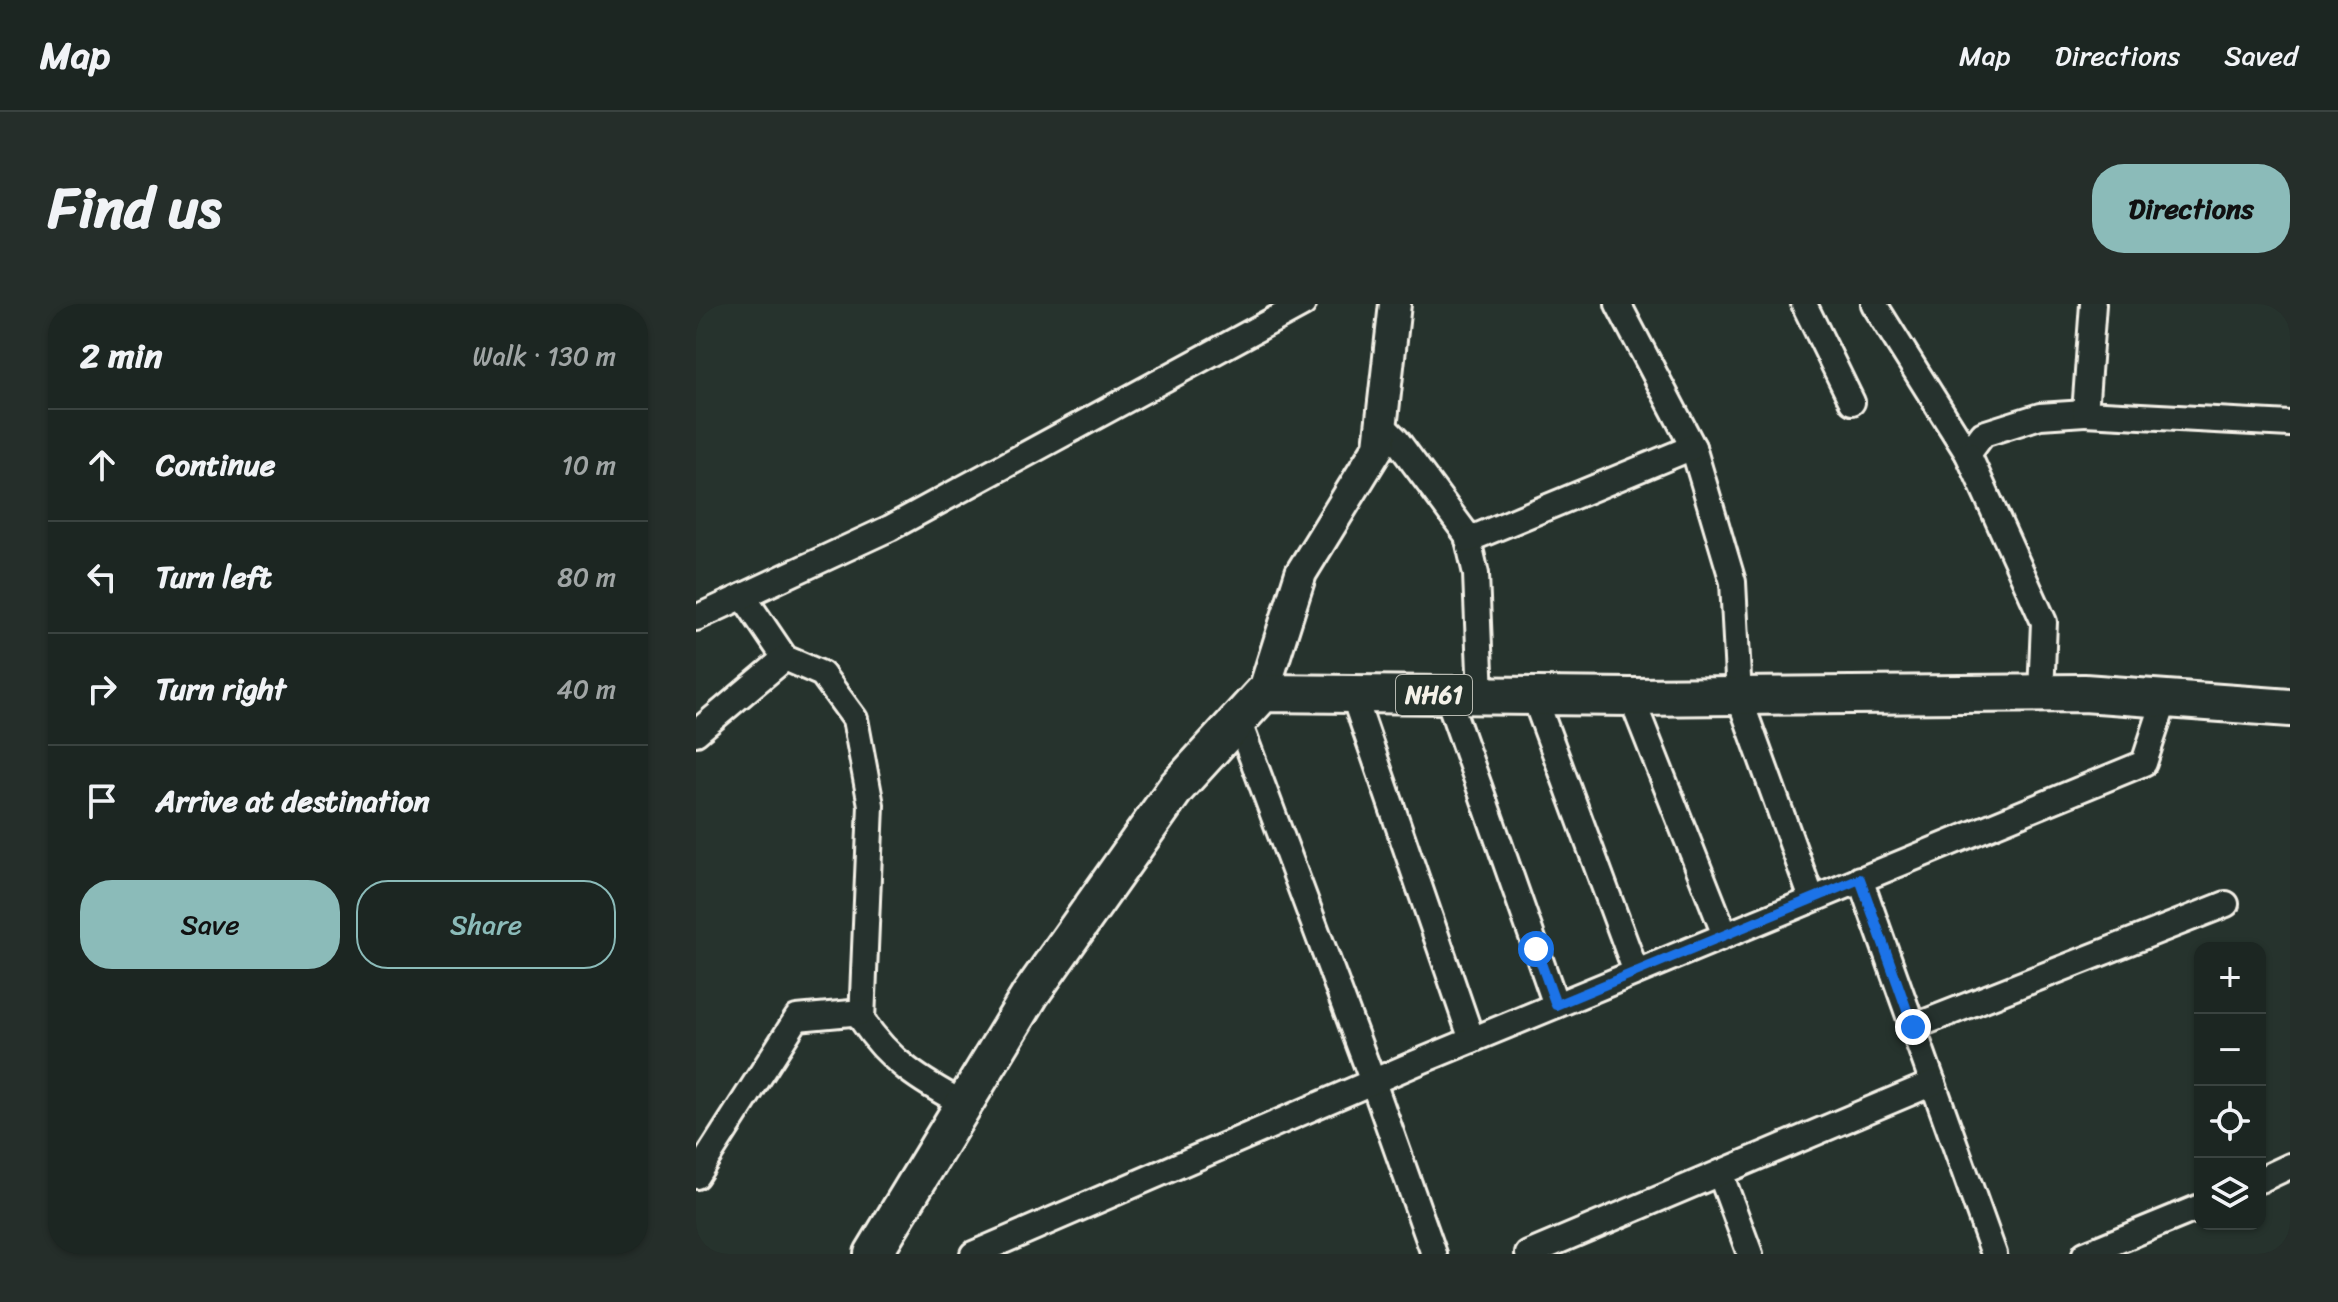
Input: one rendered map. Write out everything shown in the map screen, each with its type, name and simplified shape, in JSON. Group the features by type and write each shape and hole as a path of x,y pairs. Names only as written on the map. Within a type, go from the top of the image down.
{"main road":[{"name":"NH61","path":"1263,693 1631,697 2084,693 2290,708"},
{"path":"873,1254 1030,995 1176,788 1263,693"}],"street":[{"path":"696,618 890,528 1303,304"},
{"path":"1263,693 1301,573 1379,446 1395,304"},
{"path":"1618,304 1693,447 1733,582 1739,697 1812,899"},
{"path":"1804,304 1852,402"},
{"path":"1874,304 1968,454 2044,622 2041,694"},
{"path":"2085,413 2093,304"},
{"path":"1968,454 1983,434 2040,416 2085,413 2290,424"},
{"path":"1382,425 1396,439 1467,535 1476,574 1464,695 1556,1005"},
{"path":"1468,540 1693,447"},
{"path":"743,596 785,658 822,674 855,719 871,805 862,1020 879,1045 917,1078 964,1104"},
{"path":"696,733 785,658"},
{"path":"1353,694 1472,1040"},
{"path":"1534,696 1636,972"},
{"path":"1631,697 1725,935"},
{"path":"973,1254 1472,1040 2144,763 2165,699"},
{"path":"1238,720 1434,1254"},
{"path":"1860,879 1994,1254"},
{"path":"1913,1027 2226,904"},
{"path":"696,1176 797,1018 862,1012"},
{"path":"1528,1254 1933,1083"},
{"path":"2266,1177 2290,1166"},
{"path":"1720,1173 1750,1254"},
{"path":"2085,1254 2194,1209"}],"route":[{"path":"1536,949 1556,1005 1860,879 1913,1027"}]}
